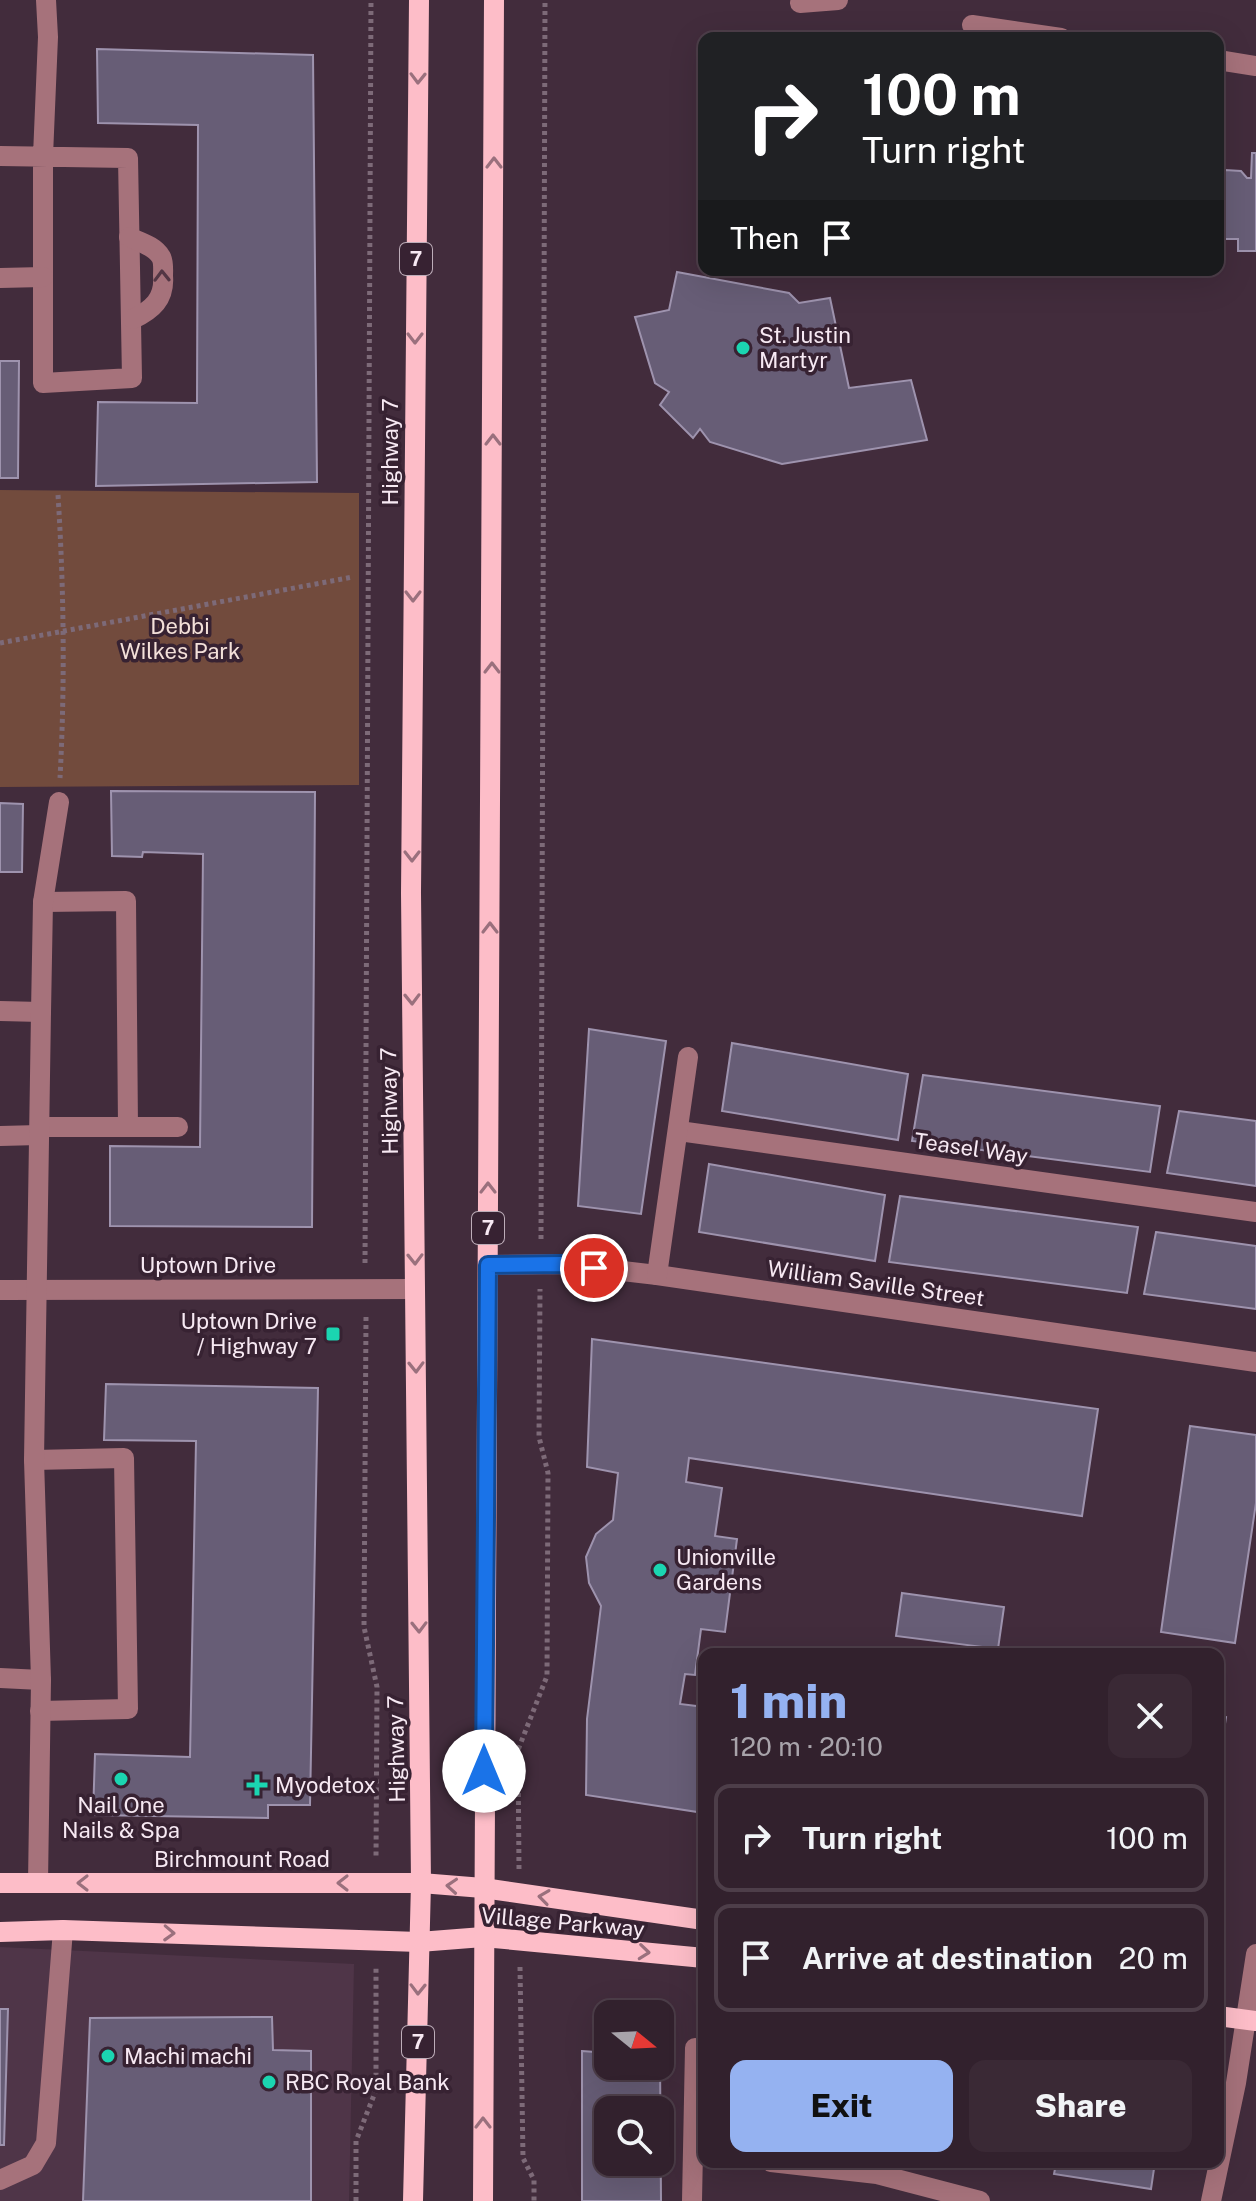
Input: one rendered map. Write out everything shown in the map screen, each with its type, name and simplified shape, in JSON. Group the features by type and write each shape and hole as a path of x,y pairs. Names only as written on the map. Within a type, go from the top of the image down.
{"main road":[{"name":"Highway 7","path":"413,2201 421,1883 411,893 419,0"},
{"name":"7","path":"483,2201 494,0"},
{"name":"Birchmount Road","path":"0,1883 421,1883 483,1888"},
{"name":"Village Parkway","path":"483,1888 698,1919"},
{"path":"0,1932 63,1930 419,1942"},
{"name":"Village Parkway","path":"419,1942 483,1937 698,1957"},
{"path":"1224,2017 1252,2021"}],"street":[{"path":"0,156 43,156 128,158 132,378 43,383 43,156 48,37 46,0"},
{"path":"800,3 838,0"},
{"path":"972,25 1020,32"},
{"path":"1224,61 1256,66"},
{"path":"129,237 152,247 162,258 164,286 159,302 133,319"},
{"path":"0,278 43,277"},
{"path":"38,1883 41,1680 34,1460 43,902 59,802"},
{"path":"43,902 126,901 128,1127"},
{"path":"0,1011 41,1012"},
{"path":"657,1275 688,1057"},
{"path":"0,1136 39,1131 178,1127"},
{"name":"Teasel Way","path":"679,1131 1256,1212"},
{"name":"William Saville Street","path":"488,1265 562,1264 657,1275 1256,1362"},
{"name":"Uptown Drive","path":"0,1290 415,1289"},
{"path":"34,1460 124,1458 128,1709 40,1711"},
{"path":"0,1678 41,1680"},
{"path":"0,2180 33,2165 46,2143 63,1930"},
{"path":"1224,2144 1252,2021 1256,1954"},
{"path":"692,2201 698,2157 695,2048"},
{"path":"824,2168 877,2174 980,2201"},
{"path":"1211,2201 1219,2168"}],"path":[{"path":"365,1248 371,0"},
{"path":"518,1750 547,1676 548,1473 539,1437 545,0"},
{"path":"58,495 65,701 59,802"},
{"path":"0,643 353,577"},
{"path":"366,1347 364,1627 377,1687 377,1706"},
{"path":"356,2201 356,2141 376,2090"},
{"path":"521,2114 523,2158 534,2180 534,2201"}],"shaded area":[{"path":"0,1947 354,1964 349,2201 0,2201"}],"green space":[{"name":"Debbi Wilkes Park","path":"0,490 359,493 359,785 0,787"}],"building":[{"path":"97,49 313,55 317,482 96,486 98,402 197,403 198,125 98,123"},
{"path":"1252,153 1256,153 1256,251 1238,251 1238,239 1224,239 1224,171 1241,171 1251,178"},
{"name":"St. Justin Martyr","path":"677,272 789,293 799,303 830,298 849,388 911,380 927,440 782,464 710,442 700,429 693,438 660,405 669,392 655,383 635,317 669,310"},
{"path":"0,361 19,361 18,478 0,478"},
{"path":"111,791 315,792 312,1227 110,1226 110,1146 200,1147 203,854 143,852 142,857 112,856"},
{"path":"0,803 23,804 22,872 0,872"},
{"path":"589,1029 666,1041 641,1214 578,1206"},
{"path":"732,1043 908,1074 898,1140 722,1111"},
{"path":"923,1075 1160,1106 1150,1172 912,1141"},
{"path":"1179,1111 1256,1121 1256,1186 1167,1173"},
{"path":"709,1164 885,1195 875,1261 699,1232"},
{"path":"900,1196 1138,1227 1127,1293 889,1262"},
{"path":"1156,1232 1256,1246 1256,1309 1144,1294"},
{"name":"Unionville Gardens","path":"592,1339 1098,1409 1082,1516 689,1458 686,1482 722,1488 715,1536 737,1539 725,1632 701,1629 695,1675 685,1674 680,1704 698,1706 698,1812 586,1795 587,1719 601,1606 589,1583 586,1557 596,1534 613,1520 618,1473 587,1467"},
{"path":"106,1384 318,1388 310,1805 268,1805 268,1818 93,1815 95,1754 190,1757 196,1441 104,1440"},
{"path":"1190,1426 1256,1435 1256,1503 1235,1643 1161,1632"},
{"path":"902,1593 1004,1607 998,1648 896,1636"},
{"path":"0,2009 8,2009 4,2145 0,2145"},
{"path":"272,2017 273,2050 311,2051 311,2201 83,2201 90,2018"},
{"path":"582,2051 594,2052 594,2080 660,2080 660,2096 594,2096 594,2176 661,2176 661,2201 582,2201"},
{"path":"1055,2168 1154,2168 1151,2189 1054,2174"}],"place":[{"name":"St. Justin Martyr","path":"743,348"},
{"name":"Uptown Drive / Highway 7","path":"333,1334"},
{"name":"Unionville Gardens","path":"660,1570"},
{"name":"Nail One Nails & Spa","path":"121,1779"},
{"name":"Myodetox","path":"257,1785"},
{"name":"Machi machi","path":"108,2056"},
{"name":"RBC Royal Bank","path":"269,2082"}],"route":[{"path":"484,1771 488,1265 562,1264 594,1268"}]}
